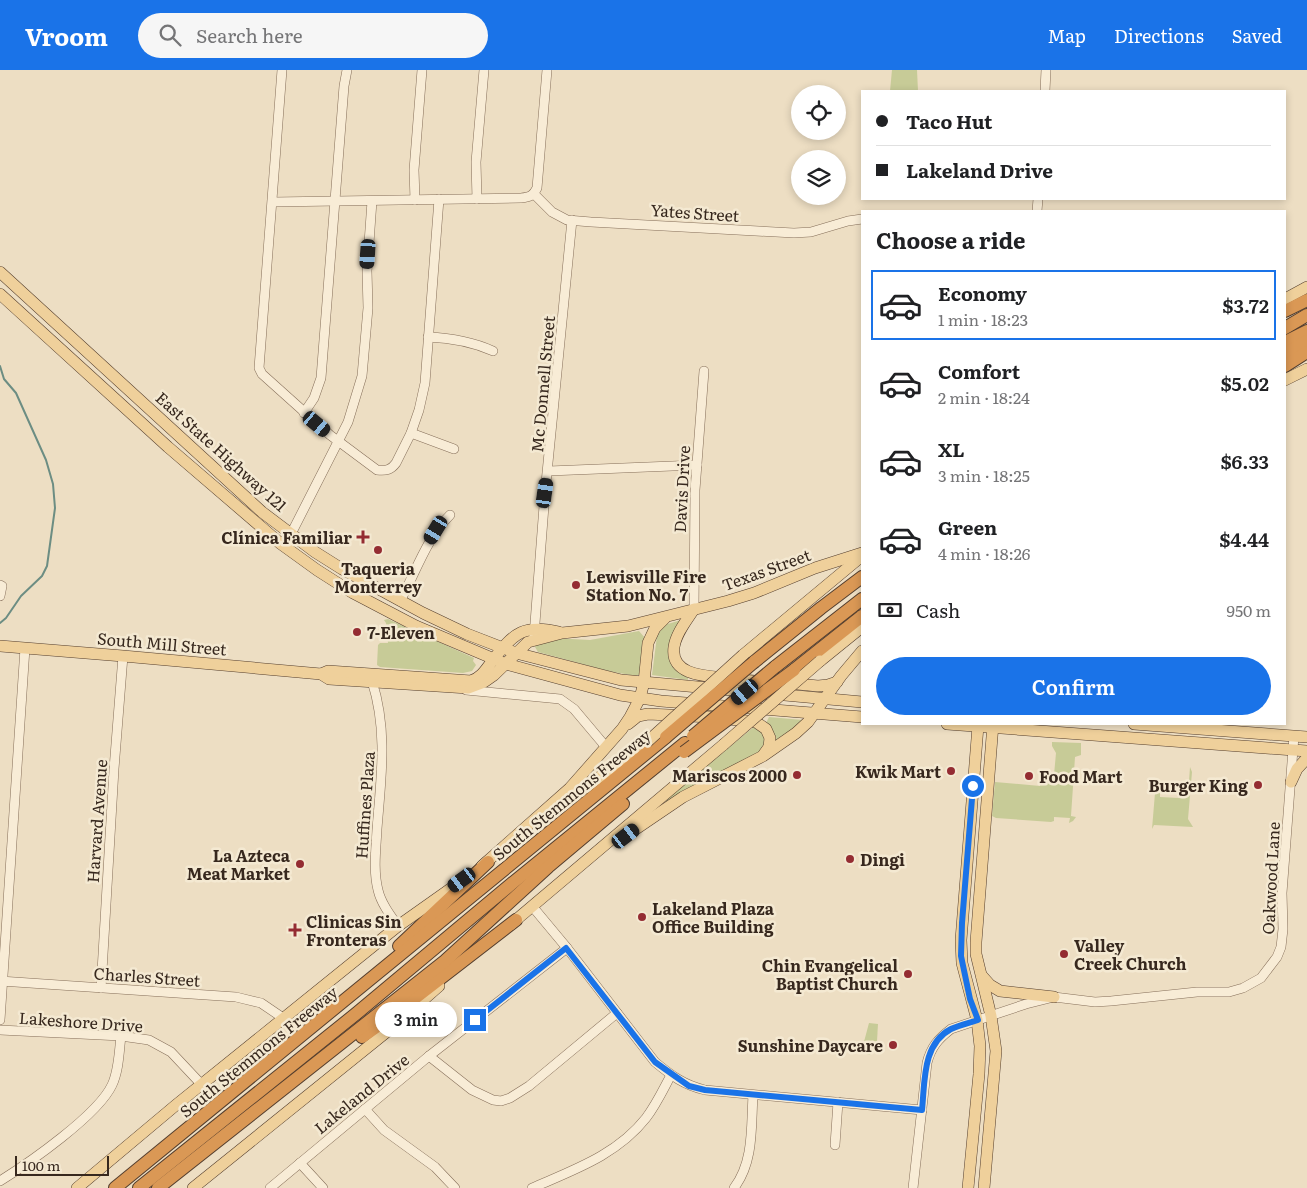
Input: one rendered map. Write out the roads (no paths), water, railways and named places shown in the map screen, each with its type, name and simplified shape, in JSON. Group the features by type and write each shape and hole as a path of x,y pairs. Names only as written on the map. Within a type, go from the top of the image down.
{"highway":[{"path":"1286,310 1307,300"},
{"path":"1286,327 1307,315"},
{"path":"1286,341 1307,330"},
{"path":"1286,353 1307,341"},
{"path":"1286,365 1307,352"},
{"name":"South Stemmons Freeway","path":"114,1188 666,737 749,659 861,578"},
{"path":"158,1188 445,961 775,667 861,600"},
{"path":"139,1188 684,748 794,670 861,617"},
{"path":"317,1023 488,862"},
{"path":"420,960 527,875 548,868"},
{"path":"248,1118 397,1012 516,920"}],"main road":[{"name":"East State Highway 121","path":"0,272 202,455 262,512 315,552 400,602 444,624 516,653 613,678 857,702"},
{"path":"1286,298 1307,286"},
{"name":"East State Highway 121","path":"0,294 101,387 281,544 317,570 381,608 416,626 506,664 620,696 861,717"},
{"path":"54,344 65,331"},
{"path":"1286,380 1307,369"},
{"path":"101,387 115,376"},
{"path":"191,467 202,455"},
{"name":"Texas Street","path":"516,653 528,642 534,640 562,633 628,626 665,618 754,593 815,568 861,553"},
{"name":"South Stemmons Freeway","path":"509,843 570,801 647,742 749,659 861,557"},
{"path":"694,609 681,630 674,647 676,660 686,671 694,675 818,686 828,685 837,681"},
{"path":"648,643 655,628 665,618"},
{"path":"628,626 644,632 648,643"},
{"path":"503,648 522,632 535,628"},
{"name":"Texas Street","path":"535,628 562,633"},
{"path":"193,1188 389,1030 532,906 861,628"},
{"path":"484,640 518,635"},
{"name":"South Stemmons Freeway","path":"77,1188 398,926 488,862 570,788 622,729 640,698 644,682 648,643"},
{"name":"South Mill Street","path":"0,646 321,674 328,671 371,678 457,685 468,688 484,682 516,653"},
{"name":"South Mill Street","path":"457,685 478,678 503,648"},
{"path":"570,874 683,797 763,756 796,733 815,714 837,681 861,652"},
{"path":"837,681 843,696 857,702"},
{"path":"622,729 638,716 648,714 711,717 756,722 766,729 770,738 769,747 763,756"},
{"path":"968,1188 980,1056 978,1020 962,963 961,940 980,725 1307,751"},
{"path":"984,1188 996,1059 991,1016 980,974 976,942 993,725"},
{"path":"1146,725 1307,737"},
{"path":"1182,742 1184,728"},
{"path":"1198,743 1200,729"},
{"path":"1290,782 1297,769 1307,758"},
{"path":"964,892 980,894"},
{"path":"980,974 990,985 1000,991 1054,997"}],"street":[{"path":"282,70 259,368 262,374 304,414 373,468 386,471 393,468 396,464 411,433 425,384 438,200"},
{"path":"304,414 314,398 320,378 344,86 347,70"},
{"path":"415,200 414,170 422,70"},
{"path":"477,199 476,162 484,70"},
{"path":"273,202 438,200 522,198 531,196 537,188 547,70"},
{"path":"1045,90 1046,70"},
{"name":"Yates Street","path":"534,194 552,212 567,220 794,233 811,232 861,219"},
{"path":"281,544 291,534 348,422 362,376 368,308 367,271 372,201"},
{"name":"Mc Donnell Street","path":"534,640 572,220"},
{"path":"428,337 456,338 476,343 493,351"},
{"name":"Davis Drive","path":"694,609 697,465 704,371"},
{"path":"411,433 454,449"},
{"path":"548,471 697,465"},
{"path":"400,602 429,542 440,525 450,515"},
{"path":"0,596 1,586"},
{"path":"0,1020 1,981 25,648"},
{"name":"Harvard Avenue","path":"101,988 114,769 123,656"},
{"name":"Huffines Plaza","path":"371,678 377,698 383,742 374,864 380,897 398,926"},
{"name":"South Mill Street","path":"457,685 560,699 574,709 606,747"},
{"name":"Oakwood Lane","path":"913,1188 926,1067 931,1049 950,1029 1026,1004 1054,997 1103,1002 1197,992 1229,992 1243,988 1261,978 1268,971 1282,947 1282,893 1294,736"},
{"path":"532,906 655,1062 689,1086 705,1090 753,1095 922,1110"},
{"name":"Lakeland Drive","path":"270,1188 429,1056 566,948"},
{"name":"Charles Street","path":"1,981 236,997 261,1003 283,1018"},
{"path":"429,1056 480,1095 501,1101 510,1098 529,1086 617,1013"},
{"name":"Lakeshore Drive","path":"0,1030 121,1036 149,1040 171,1052 202,1085"},
{"path":"0,1181 45,1150 99,1104 112,1084 118,1061 121,1036"},
{"path":"532,1188 592,1161 628,1138 653,1109 671,1075"},
{"path":"734,1188 742,1177 747,1163 753,1095"},
{"path":"835,1145 838,1102"},
{"path":"365,1109 384,1130 435,1167 455,1188"},
{"path":"300,1163 323,1188"}],"waterway":[{"path":"0,366 4,379 16,393 46,460 53,484 55,508 47,566 42,576 21,596 6,618 0,623"}],"place":[{"name":"Clínica Familiar","path":"363,537"},
{"name":"Taqueria Monterrey","path":"378,550"},
{"name":"Lewisville Fire Station No. 7","path":"576,585"},
{"name":"7-Eleven","path":"357,632"},
{"name":"Kwik Mart","path":"951,771"},
{"name":"Mariscos 2000","path":"797,775"},
{"name":"Food Mart","path":"1029,776"},
{"name":"Burger King","path":"1258,785"},
{"name":"Dingi","path":"850,859"},
{"name":"La Azteca Meat Market","path":"300,864"},
{"name":"Lakeland Plaza Office Building","path":"642,917"},
{"name":"Clinicas Sin Fronteras","path":"295,930"},
{"name":"Valley Creek Church","path":"1064,954"},
{"name":"Chin Evangelical Baptist Church","path":"908,974"},
{"name":"Sunshine Daycare","path":"893,1045"}]}
